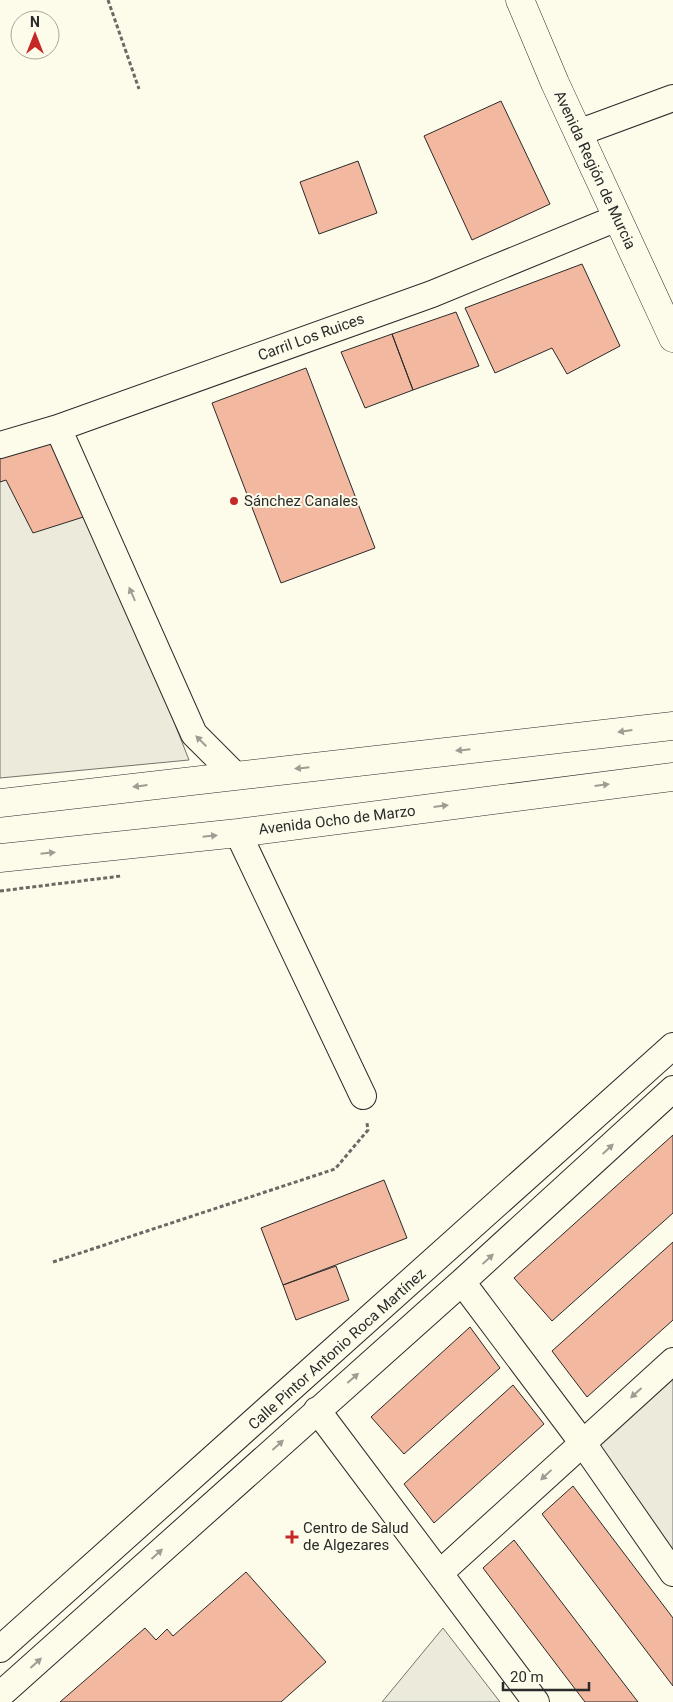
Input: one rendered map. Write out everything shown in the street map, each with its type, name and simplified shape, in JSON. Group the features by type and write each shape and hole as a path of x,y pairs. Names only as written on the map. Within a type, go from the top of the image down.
{"main road":[{"name":"Avenida Región de Murcia","path":"520,0 578,133 673,338"},
{"path":"0,803 673,726"},
{"name":"Avenida Ocho de Marzo","path":"0,858 238,833 673,777"}],"street":[{"path":"578,133 673,98"},
{"name":"Carril Los Ruices","path":"0,445 58,428 432,294 617,218"},
{"path":"58,428 194,734 235,775"},
{"path":"238,833 363,1096"},
{"name":"Calle Pintor Antonio Roca Martínez","path":"0,1649 673,1046"},
{"path":"0,1695 462,1282 673,1089"},
{"path":"462,1282 582,1442 673,1573"},
{"path":"440,1573 673,1361"},
{"path":"317,1410 536,1702"}],"path":[{"path":"108,0 139,89"},
{"path":"53,1262 335,1169 368,1130 363,1096"}],"shaded area":[{"path":"62,436 189,760 0,778 0,452"},
{"path":"673,1361 673,1573 582,1442"},
{"path":"443,1628 500,1702 382,1702"}],"building":[{"path":"501,101 550,204 472,240 424,136"},
{"path":"358,161 377,213 319,234 300,182"},
{"path":"582,264 620,346 567,374 552,348 495,373 465,308"},
{"path":"456,312 479,366 413,390 392,334"},
{"path":"392,334 413,390 365,408 341,352"},
{"path":"306,368 375,548 281,583 212,403"},
{"path":"58,428 96,513 33,533 6,480 0,482 0,451"},
{"path":"673,1135 673,1213 552,1321 514,1278"},
{"path":"384,1180 407,1238 283,1285 261,1228"},
{"path":"673,1242 673,1320 587,1397 552,1351"},
{"path":"336,1266 349,1300 296,1320 283,1285"},
{"path":"470,1327 500,1368 404,1454 371,1417"},
{"path":"513,1385 544,1424 434,1523 404,1484"},
{"path":"573,1486 673,1618 673,1686 542,1514"},
{"path":"514,1540 638,1702 585,1702 483,1568"},
{"path":"246,1572 326,1662 281,1702 60,1702 145,1628 156,1640 167,1629 173,1636"}],"place":[{"name":"Sánchez Canales","path":"234,501"},
{"name":"Centro de Salud de Algezares","path":"292,1537"}]}
